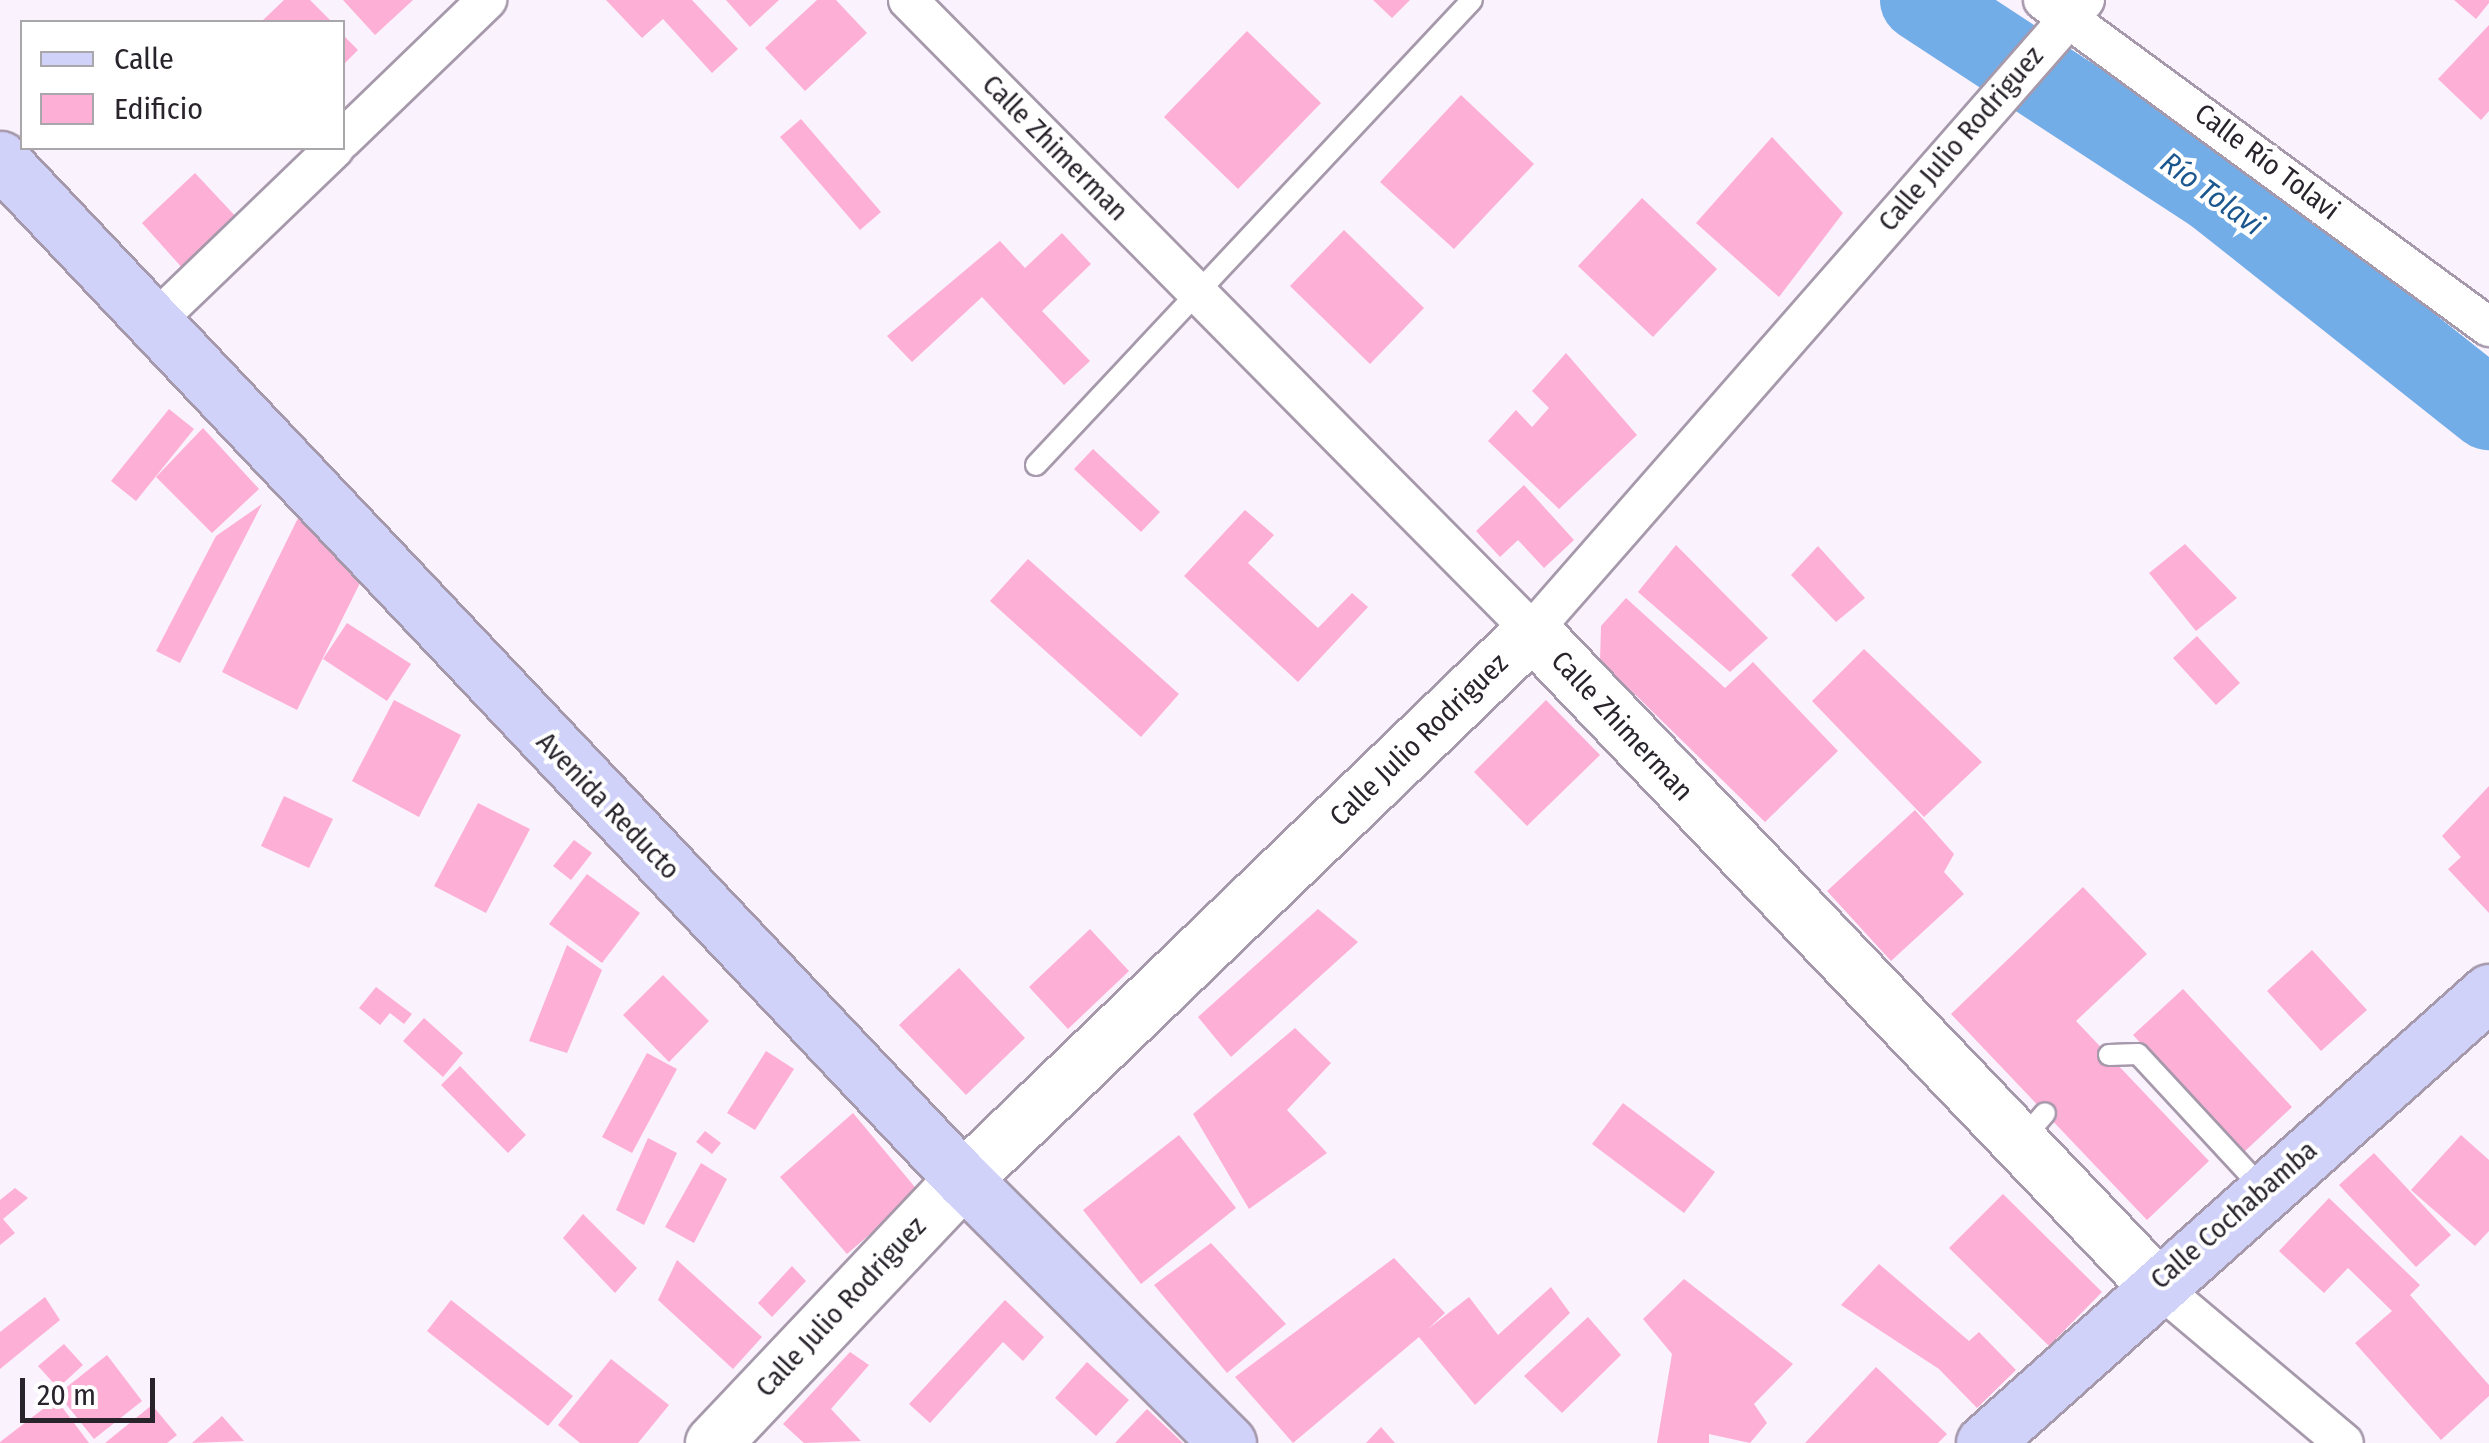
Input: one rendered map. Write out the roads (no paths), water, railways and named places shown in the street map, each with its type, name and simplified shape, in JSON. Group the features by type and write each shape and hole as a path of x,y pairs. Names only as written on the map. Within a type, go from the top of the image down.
{"main road":[{"name":"Avenida Reducto","path":"0,158 152,326 963,1178 1228,1443"},
{"name":"Calle Zhimerman","path":"1532,630 2032,1129 2154,1283"},
{"name":"Calle Julio Rodriguez","path":"713,1443 963,1178 1532,630"},
{"name":"Calle Cochabamba","path":"1984,1443 2154,1283 2489,992"}],"street":[{"path":"345,137 488,0"},
{"name":"Calle Zhimerman","path":"908,0 1532,630"},
{"name":"Calle Julio Rodriguez","path":"1532,630 2042,47 2066,5"},
{"name":"Calle Río Tolavi","path":"2066,5 2489,327"},
{"path":"152,326 333,150"},
{"name":"Calle Zhimerman","path":"2154,1283 2344,1443"}],"lane":[{"path":"1036,465 1201,296 1472,0"},
{"path":"2109,1055 2138,1054 2264,1190"}],"waterway":[{"name":"Río Tolavi","path":"1921,0 2216,193 2489,409"}]}
